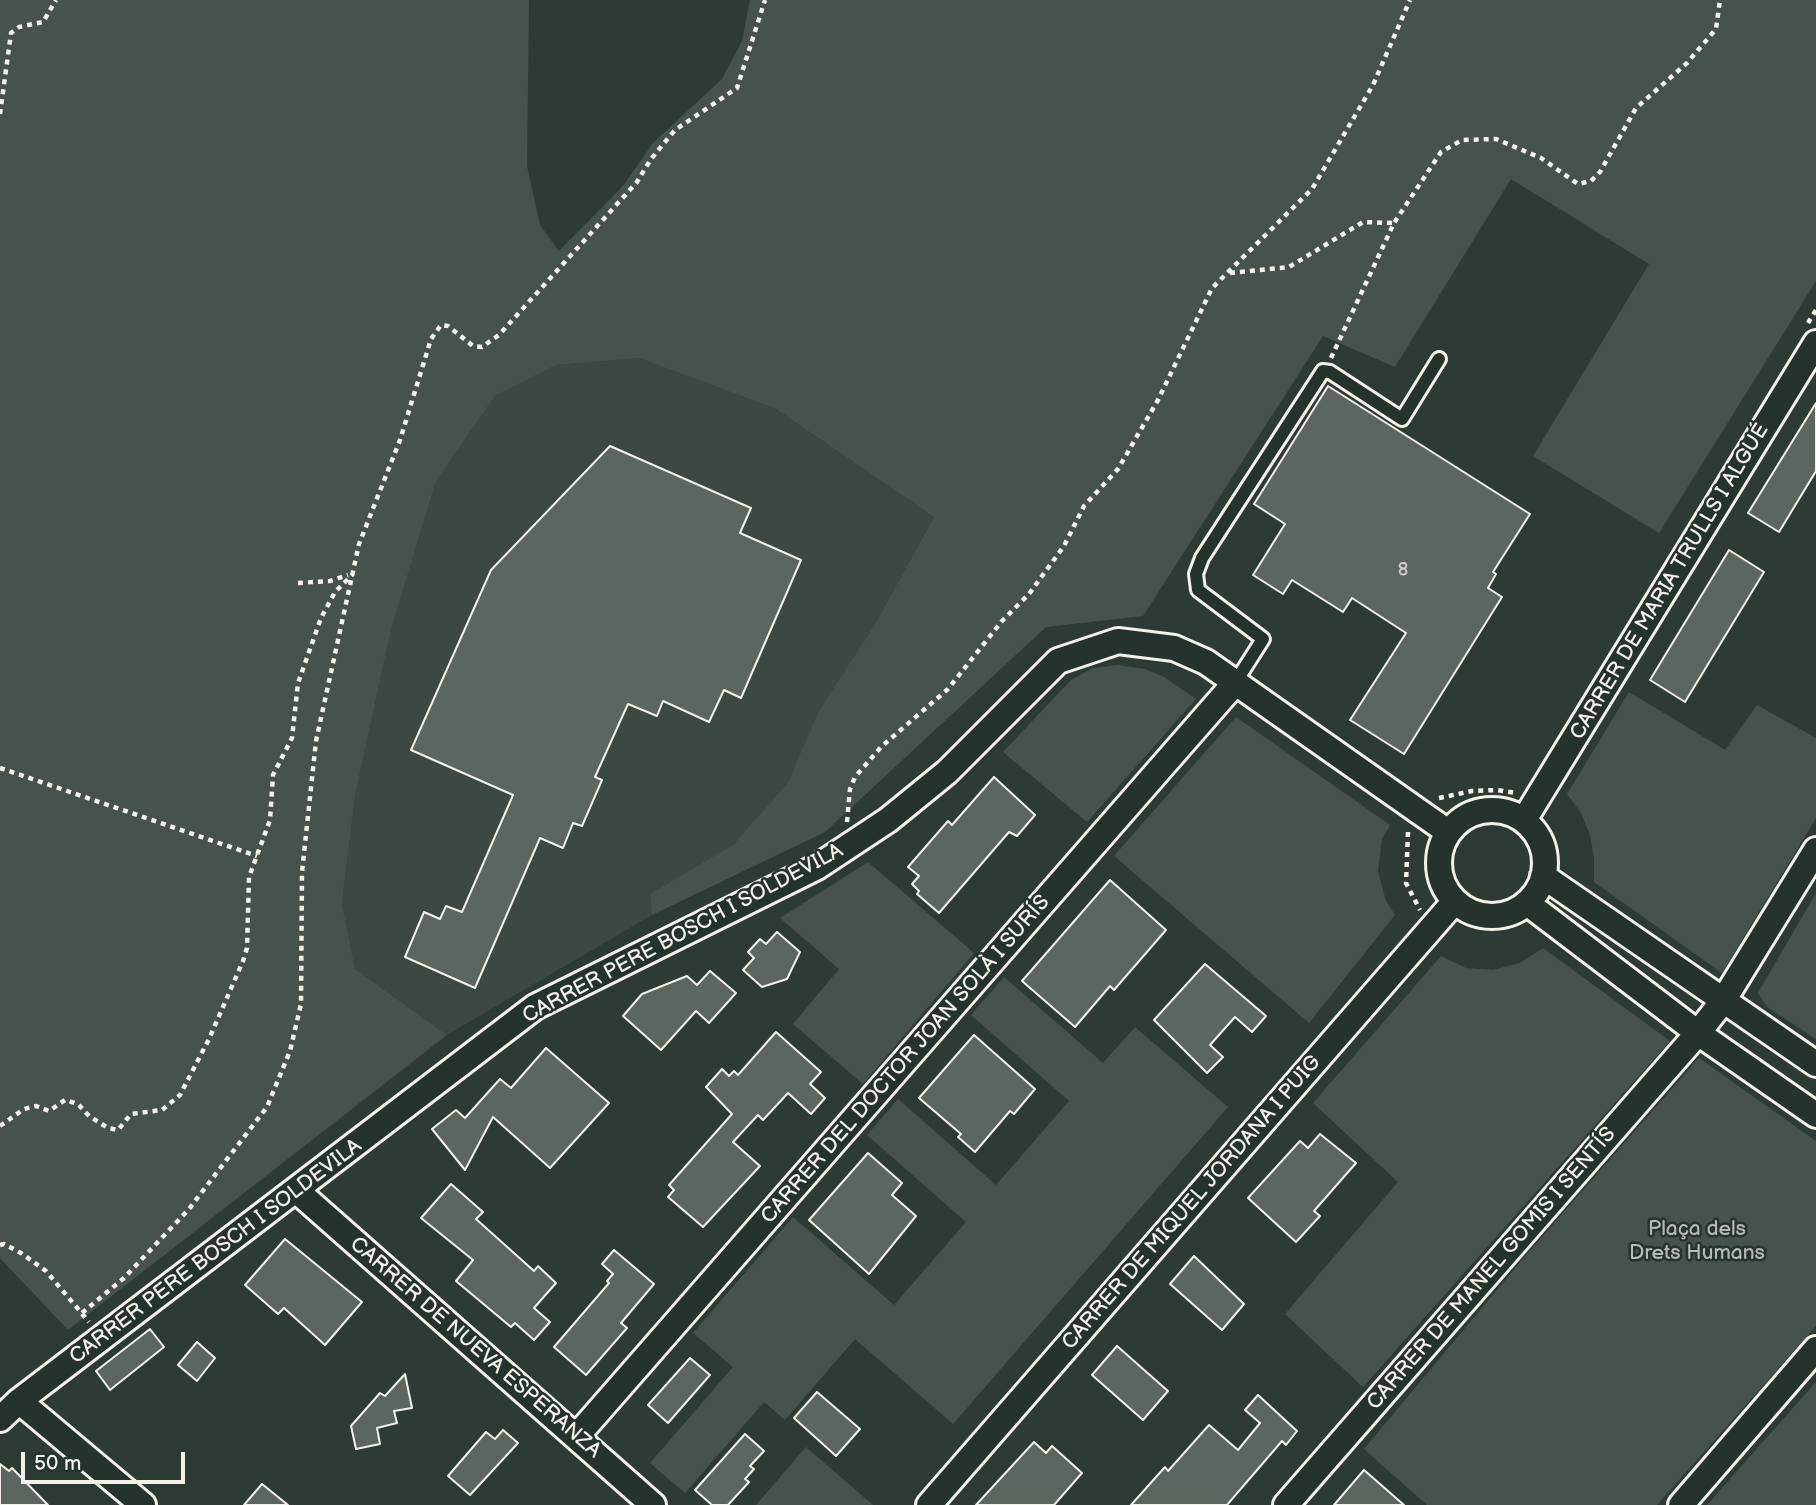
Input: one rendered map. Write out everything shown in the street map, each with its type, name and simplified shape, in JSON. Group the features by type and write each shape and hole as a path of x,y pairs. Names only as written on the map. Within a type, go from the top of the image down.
{"street":[{"name":"CARRER DE MARIA TRULLS I ALGUÉ","path":"1524,820 1809,338"},
{"name":"CARRER PERE BOSCH I SOLDEVILA","path":"0,1419 19,1401 535,1007 817,867 888,820 947,772 1058,662 1118,640 1174,648 1206,662 1448,832"},
{"name":"CARRER DEL DOCTOR JOAN SOLÀ I SURÍS","path":"576,1437 1235,683"},
{"path":"1484,810 1505,811 1524,820 1542,845 1543,876 1527,903 1506,914 1491,916 1468,910 1455,901 1444,886 1439,868 1440,849 1448,832 1464,817 1484,810"},
{"name":"CARRER DE MANEL GOMIS I SENTÍS","path":"1286,1505 1698,1033 1723,1001 1816,850"},
{"path":"1543,876 1816,1064"},
{"name":"CARRER DE MIQUEL JORDANA I PUIG","path":"929,1505 1455,901"},
{"path":"1527,903 1698,1033 1816,1115"},
{"name":"CARRER DE NUEVA ESPERANZA","path":"297,1191 653,1505"},
{"path":"1681,1505 1816,1349"},
{"path":"19,1401 143,1505"}],"lane":[{"path":"1235,683 1263,639 1199,590 1196,574 1202,558 1323,371 1330,372 1402,419 1440,359"}],"path":[{"path":"0,114 11,33 19,27 43,22 56,0"},
{"path":"82,1313 124,1278 189,1209 267,1107 290,1051 301,1004 301,924 307,809 316,741 352,574 368,514 400,440 436,330 441,325 448,326 472,346 482,347 499,335 637,182 651,159 675,130 737,88 750,56 765,0"},
{"path":"846,848 848,800 855,777 881,747 939,699 1064,547 1084,506 1118,469 1136,440 1206,298 1304,200 1319,179 1384,64 1410,0"},
{"path":"1323,371 1394,223 1441,152 1462,140 1485,138 1508,142 1541,158 1578,184 1591,181 1600,172 1636,108 1687,63 1716,29 1720,1"},
{"path":"1229,273 1289,267 1363,222 1394,223"},
{"path":"1809,338 1816,310"},
{"path":"298,583 330,581 352,574"},
{"path":"0,1126 24,1109 36,1106 49,1111 65,1100 78,1104 89,1116 108,1128 118,1130 137,1111 162,1110 173,1104 209,1039 243,961 247,948 249,877 270,820 273,775 292,738 298,683 321,618 335,592 352,574"},
{"path":"0,768 257,856"},
{"path":"1425,919 1406,883 1408,830 1418,812 1437,799 1472,792 1497,790 1525,794"},
{"path":"0,1245 22,1253 46,1272 103,1339"}],"shaded area":[{"path":"639,358 776,409 934,517 875,624 820,711 788,782 734,844 650,894 652,915 447,1035 355,969 342,903 355,796 391,630 436,481 495,396 556,365"}],"green space":[{"path":"0,0 529,0 527,166 540,225 559,251 623,186 653,143 722,79 742,41 750,0 1816,0 1816,281 1659,533 1533,456 1649,264 1511,179 1395,367 1323,336 1143,616 1046,627 825,832 652,915 650,894 734,844 788,782 819,711 875,624 934,517 776,409 639,358 556,365 495,396 436,481 391,630 355,796 342,903 355,969 447,1035 68,1330 0,1258"},
{"path":"1118,665 1145,669 1164,677 1196,699 1087,822 1003,752 1071,680 1093,668"},
{"path":"1629,692 1725,750 1757,705 1816,738 1816,818 1722,973 1594,882 1590,835 1581,813 1567,794"},
{"path":"1236,717 1390,825 1382,839 1378,871 1386,901 1395,915 1309,1023 1114,856"},
{"path":"868,862 974,953 863,1084 793,1024 839,969 780,918"},
{"path":"1816,893 1816,1039 1766,1006 1758,993"},
{"path":"1543,948 1670,1041 1363,1387 1285,1314 1398,1182 1313,1103 1441,956 1466,968 1493,970 1520,963"},
{"path":"1004,977 1103,1063 1135,1027 1228,1107 953,1424 855,1339 785,1420 764,1402 685,1493 650,1463 733,1367 693,1333 793,1217 894,1305 966,1222 867,1135 898,1099 996,1185 1069,1101 971,1015"},
{"name":"Plaça dels Drets Humans","path":"1699,1058 1816,1141 1816,1326 1657,1505 1427,1505 1364,1449 1527,1254"},
{"path":"1816,1382 1816,1505 1707,1505"},
{"path":"806,1447 873,1505 756,1505"}],"building":[{"path":"1328,386 1530,514 1493,572 1496,574 1488,588 1502,597 1404,754 1350,720 1406,633 1352,598 1343,612 1292,580 1283,594 1253,575 1285,524 1254,504"},
{"path":"1816,403 1816,471 1779,532 1748,513"},
{"path":"610,446 751,508 740,533 801,560 741,698 724,690 709,722 663,701 657,716 628,704 595,777 602,780 582,826 573,823 563,848 540,838 475,988 405,957 424,912 440,919 446,906 462,912 513,795 411,750 491,570"},
{"path":"1729,550 1764,572 1685,702 1650,680"},
{"path":"994,777 1035,815 1017,836 1009,832 939,913 917,894 919,891 912,884 919,876 908,867 948,821 952,825"},
{"path":"1110,880 1166,930 1114,990 1110,986 1075,1027 1022,981"},
{"path":"777,932 800,952 787,979 762,987 743,970 754,958 748,952 760,939 766,944"},
{"path":"1205,964 1266,1016 1252,1032 1235,1017 1210,1045 1223,1057 1207,1073 1154,1020"},
{"path":"710,971 736,993 709,1023 696,1011 661,1050 623,1016 642,994 687,976 697,985"},
{"path":"776,1032 821,1072 810,1084 825,1098 811,1114 788,1093 763,1120 758,1115 733,1142 760,1166 703,1227 668,1197 674,1190 669,1185 732,1114 706,1087 722,1069 729,1076 734,1071 738,1075"},
{"path":"974,1035 1035,1089 1014,1114 1010,1111 975,1152 958,1137 961,1134 919,1098"},
{"path":"546,1048 609,1103 550,1168 493,1117 465,1170 432,1129 456,1110 465,1118 500,1079 511,1088"},
{"path":"1320,1134 1356,1163 1314,1211 1320,1216 1296,1242 1248,1198 1300,1141 1308,1148"},
{"path":"868,1153 902,1183 892,1195 916,1216 869,1274 809,1220"},
{"path":"451,1184 483,1212 476,1219 534,1271 538,1266 556,1283 534,1308 550,1322 534,1340 515,1323 511,1327 456,1281 473,1260 421,1218"},
{"path":"285,1239 362,1302 325,1345 284,1308 278,1314 245,1285"},
{"path":"614,1250 654,1284 621,1323 627,1328 586,1375 554,1347 609,1283 607,1281 613,1274 602,1264"},
{"path":"1194,1256 1244,1304 1222,1330 1170,1284"},
{"path":"150,1329 164,1347 110,1390 96,1371"},
{"path":"197,1342 215,1358 197,1381 178,1365"},
{"path":"1117,1346 1168,1391 1143,1420 1092,1375"},
{"path":"690,1358 710,1375 668,1423 648,1405"},
{"path":"405,1374 412,1408 394,1411 397,1423 377,1428 380,1444 356,1449 351,1426 380,1393 385,1396"},
{"path":"817,1392 860,1429 836,1456 794,1418"},
{"path":"1258,1395 1297,1431 1286,1445 1282,1441 1227,1505 1131,1505 1165,1467 1168,1471 1209,1425 1238,1450 1260,1423 1245,1410"},
{"path":"503,1430 518,1443 470,1495 448,1476 486,1432 495,1439"},
{"path":"745,1434 764,1451 750,1466 754,1469 745,1479 749,1482 728,1505 712,1505 695,1490"},
{"path":"1034,1442 1046,1453 1052,1446 1082,1473 1054,1505 976,1505"},
{"path":"0,1464 9,1471 12,1468 48,1505 0,1505"},
{"path":"1364,1470 1404,1505 1334,1505"},
{"path":"262,1484 288,1505 244,1505"}]}
